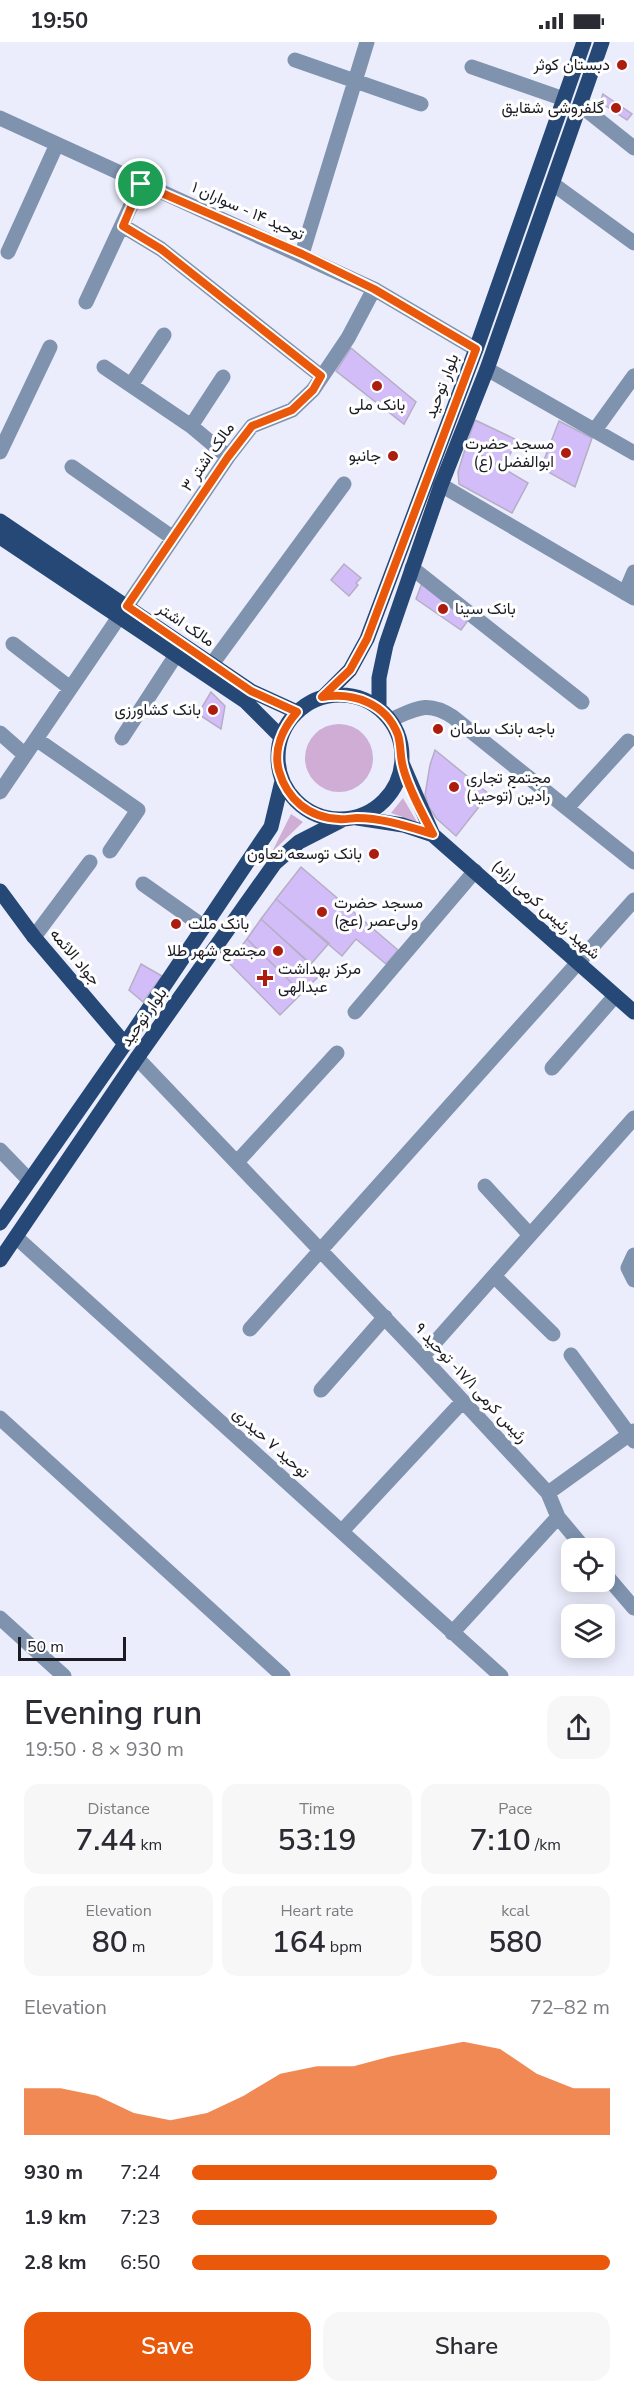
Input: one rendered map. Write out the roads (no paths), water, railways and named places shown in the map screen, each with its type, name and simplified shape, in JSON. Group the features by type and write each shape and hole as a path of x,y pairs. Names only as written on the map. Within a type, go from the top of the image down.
{"main road":[{"name":"بلوار توحید","path":"322,697 350,670 367,639 476,349 584,42"},
{"path":"384,715 379,678 386,645 441,485 487,369 602,42"},
{"name":"مالک اشتر","path":"0,521 123,611 176,655 245,701 281,737"},
{"name":"مالک اشتر","path":"0,537 212,664 251,691 297,712"},
{"path":"349,819 376,807 392,791 399,777 402,763 401,748 397,733 384,715 366,701 352,696 322,697 297,712 287,723 281,737 278,767 282,781 290,794 306,810 327,818 403,825 433,834"},
{"path":"402,763 433,834"},
{"name":"بلوار توحید","path":"0,1223 125,1044 271,826 282,781"},
{"name":"بلوار توحید","path":"0,1260 137,1058 275,863 299,842 349,819"},
{"name":"شهید رئیس کرمی (زاد)","path":"433,834 634,1012"},
{"name":"جواد الائمه","path":"0,891 34,937 125,1044"}],"street":[{"path":"302,254 367,42"},
{"path":"295,60 421,104"},
{"path":"471,67 564,99"},
{"path":"580,105 634,148"},
{"name":"توحید ۱۴ - سواران ۱","path":"0,118 141,184 302,254 374,289 476,349"},
{"path":"8,252 57,144"},
{"path":"86,302 141,184"},
{"path":"553,184 634,243"},
{"path":"123,226 161,249 321,376"},
{"name":"مالک اشتر ۳","path":"0,792 228,457 252,426 292,410 313,390 348,338 374,289"},
{"path":"131,385 164,335"},
{"path":"0,452 50,347"},
{"path":"104,367 191,426 228,457"},
{"path":"487,369 634,453"},
{"path":"595,430 634,376"},
{"path":"191,426 223,377"},
{"path":"72,467 173,538"},
{"path":"212,664 344,484"},
{"path":"441,485 630,595 634,572"},
{"path":"412,568 582,702"},
{"path":"13,644 70,688"},
{"path":"122,738 176,655"},
{"path":"384,715 422,707 439,708 634,862"},
{"path":"0,733 25,755"},
{"path":"36,739 138,810 110,851"},
{"path":"567,808 628,741"},
{"path":"34,937 90,862"},
{"path":"355,1012 475,871"},
{"path":"143,884 204,927"},
{"path":"250,1329 634,900"},
{"path":"552,1068 615,996"},
{"path":"237,1162 337,1053"},
{"name":"رئیس کرمی ۱۷/۱- توحید ۹","path":"137,1058 385,1317 548,1493 558,1517 576,1538"},
{"path":"422,1357 634,1118"},
{"path":"0,1150 29,1180"},
{"path":"485,1186 530,1236"},
{"name":"توحید ۷ حیدری","path":"16,1238 501,1676"},
{"path":"634,1256 628,1268 634,1280"},
{"path":"494,1276 553,1334"},
{"path":"321,1390 385,1317"},
{"path":"548,1493 632,1436 571,1355"},
{"path":"342,1531 463,1401"},
{"path":"0,1418 283,1676"},
{"path":"452,1633 558,1517"},
{"path":"615,1586 634,1608"},
{"path":"0,1618 64,1676"}],"place":[{"name":"دبستان کوثر","path":"622,65"},
{"name":"گلفروشی شقایق","path":"616,108"},
{"name":"بانک ملی","path":"377,386"},
{"name":"مسجد حضرت ابوالفضل (ع)","path":"566,453"},
{"name":"جانبو","path":"393,456"},
{"name":"بانک سینا","path":"443,609"},
{"name":"بانک کشاورزی","path":"213,710"},
{"name":"باجه بانک سامان","path":"438,729"},
{"name":"مجتمع تجاری رادین (توحید)","path":"454,787"},
{"name":"بانک توسعه تعاون","path":"374,854"},
{"name":"مسجد حضرت ولی‌عصر (عج)","path":"322,912"},
{"name":"بانک ملت","path":"176,924"},
{"name":"مجتمع شهر طلا","path":"278,951"},
{"name":"مرکز بهداشت عبدالهی","path":"265,978"}]}
